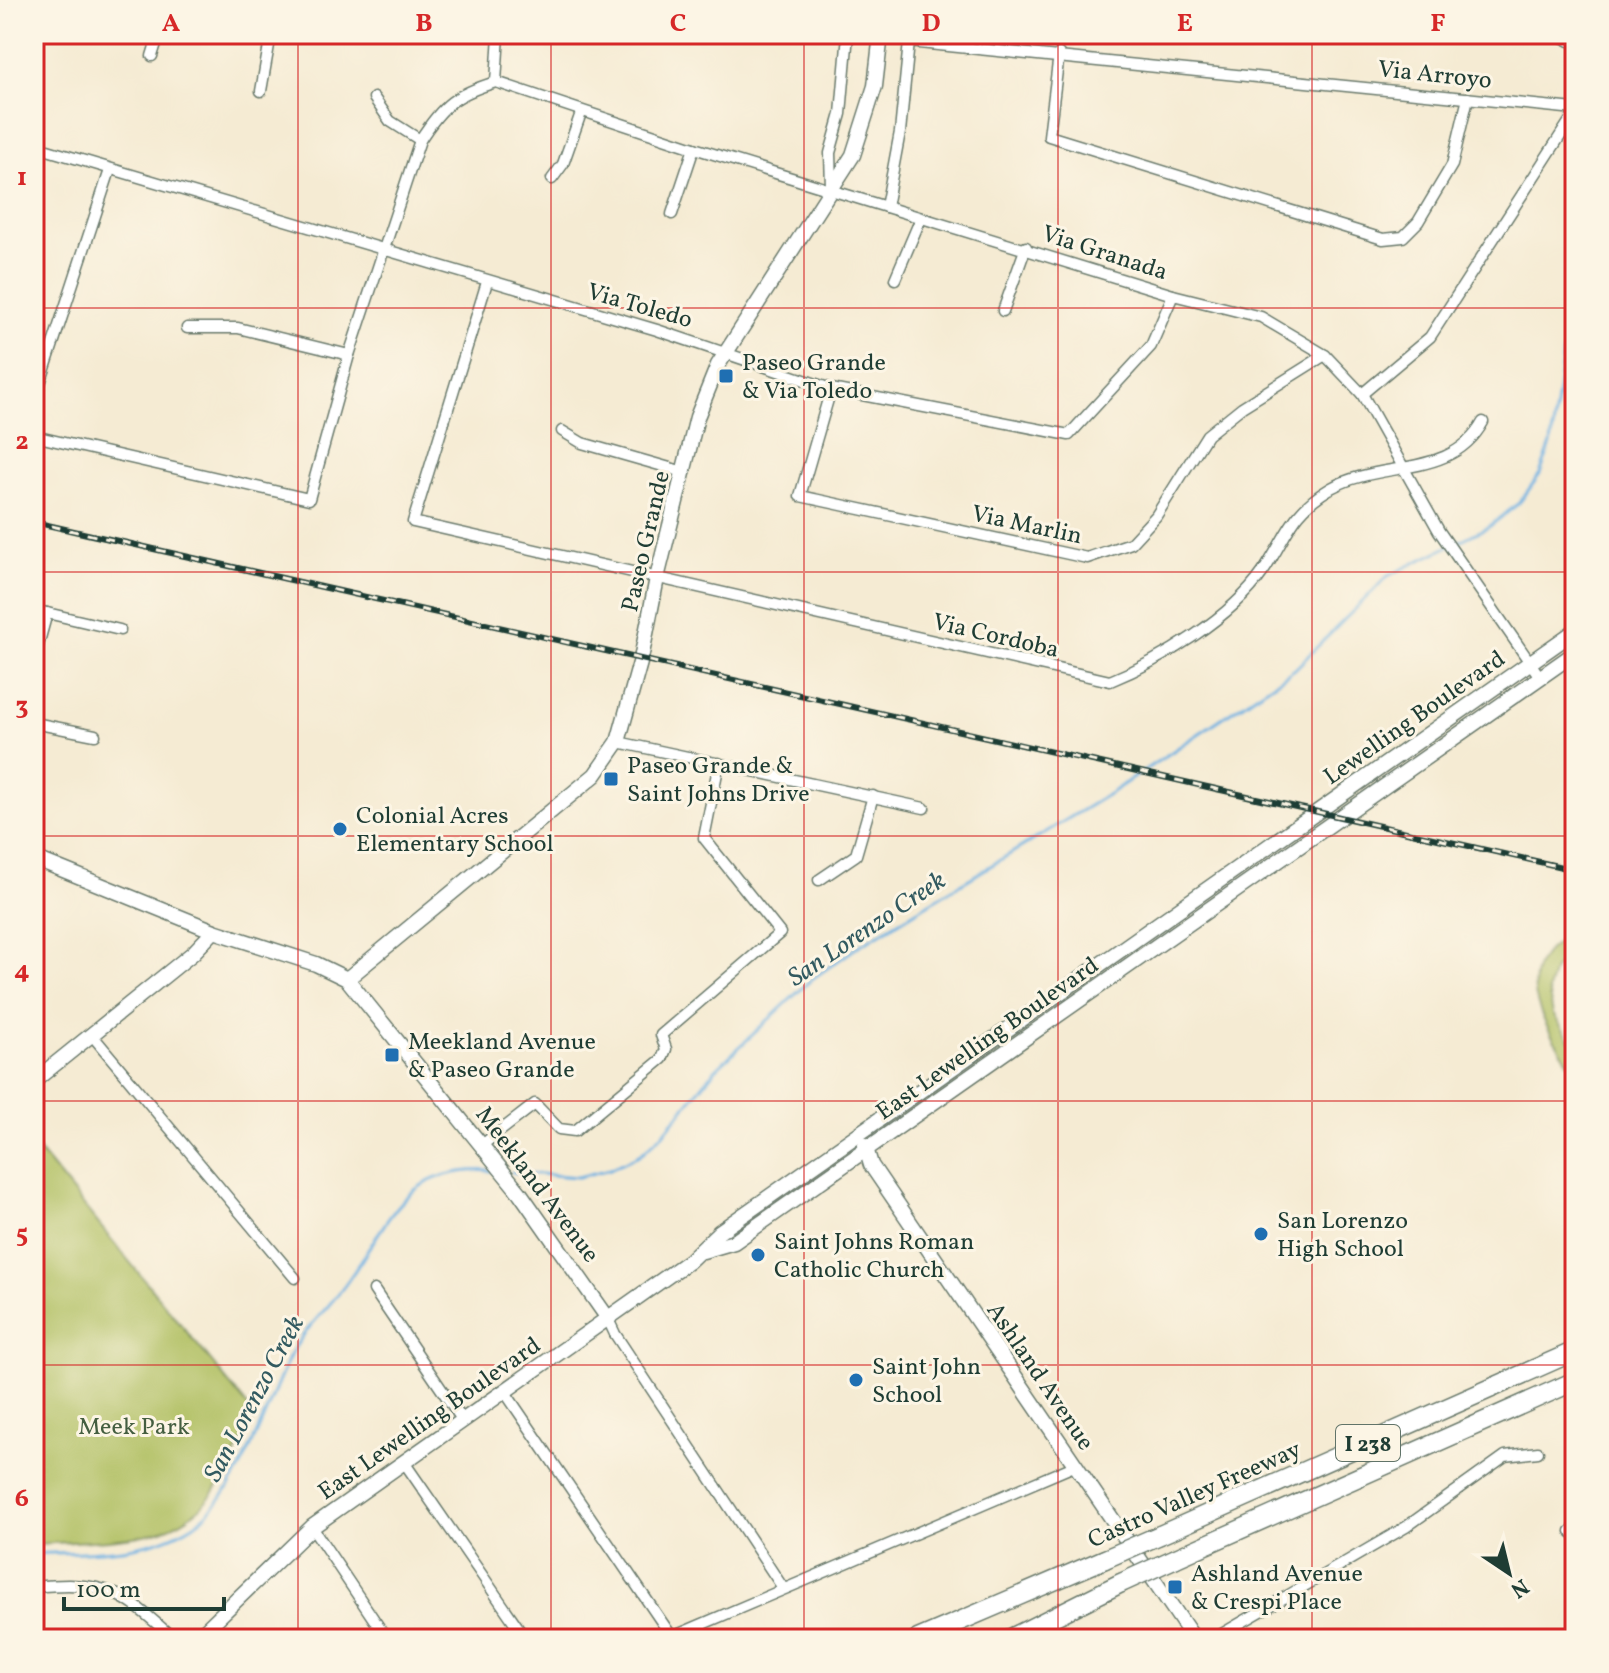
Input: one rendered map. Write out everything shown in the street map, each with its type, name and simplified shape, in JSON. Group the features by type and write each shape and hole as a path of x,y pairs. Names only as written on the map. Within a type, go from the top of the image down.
{"highway":[{"path":"1565,34 1575,39"},
{"name":"Castro Valley Freeway","path":"918,1639 1575,1351"},
{"name":"I 238","path":"1009,1639 1121,1583 1575,1381"}],"main road":[{"name":"Paseo Grande","path":"347,979 595,775 618,742 641,659 657,578 697,417 727,352 853,155 867,120 881,34"},
{"name":"Lewelling Boulevard","path":"1279,841 1575,631"},
{"name":"Lewelling Boulevard","path":"1293,852 1575,653"},
{"name":"East Lewelling Boulevard","path":"196,1639 312,1527 703,1251 719,1232 1279,841"},
{"name":"East Lewelling Boulevard","path":"703,1251 734,1242 1293,852"},
{"name":"Meekland Avenue","path":"34,858 214,931 316,964 347,979 520,1193 607,1317"},
{"path":"34,1081 193,953 214,931"},
{"path":"1080,979 1091,993"},
{"name":"Ashland Avenue","path":"861,1133 871,1165 1194,1639"}],"street":[{"path":"152,56 159,34"},
{"path":"261,91 271,34"},
{"path":"34,436 309,499 349,355 420,140 438,111 463,92 496,82 499,34"},
{"path":"831,189 830,153 836,137 848,34"},
{"name":"Via Arroyo","path":"886,207 900,132 909,42 1059,54 1575,111"},
{"path":"1059,54 1049,136 1383,239 1403,237 1425,210 1452,165 1468,98"},
{"name":"Via Granada","path":"496,82 581,113 921,218 1026,247 1173,295 1261,317 1325,355 1362,394 1439,531 1540,677"},
{"path":"374,98 390,121 420,140"},
{"path":"1362,394 1430,337 1575,111"},
{"path":"552,179 563,164 581,113"},
{"name":"Via Toledo","path":"34,146 727,352 831,389 1069,435 1151,346 1173,295"},
{"path":"672,214 694,148"},
{"path":"34,402 110,170"},
{"path":"895,279 921,218"},
{"path":"1003,311 1026,247"},
{"name":"Via Cordoba","path":"487,282 413,522 1110,681 1147,666 1242,598 1263,572 1298,511 1334,486 1448,458 1473,439 1483,422"},
{"path":"187,328 238,328 349,355"},
{"name":"Via Marlin","path":"831,389 800,496 1087,558 1131,543 1156,516 1207,435 1242,407 1325,355"},
{"path":"562,431 582,443 684,472"},
{"path":"34,610 120,630"},
{"path":"34,660 47,613"},
{"path":"34,723 95,735"},
{"path":"618,742 924,808"},
{"path":"486,1150 535,1104 559,1129 575,1131 662,1059 666,1049 661,1035 780,933 704,838 719,763"},
{"path":"819,880 856,855 873,796"},
{"path":"92,1035 295,1278"},
{"path":"374,1290 463,1421"},
{"name":"Meekland Avenue","path":"607,1317 622,1346 783,1588"},
{"path":"505,1392 672,1637 1074,1466"},
{"path":"1213,1639 1406,1527 1505,1456 1538,1452"},
{"path":"404,1462 526,1639"},
{"path":"312,1527 387,1639"},
{"path":"34,1587 80,1583 113,1590 174,1639"}],"green space":[{"path":"1575,933 1575,948 1554,969 1548,991 1553,1014 1575,1047 1575,1071 1542,1016 1536,998 1535,979 1540,962 1553,946"},
{"name":"Meek Park","path":"34,1145 255,1415 211,1496 194,1513 175,1525 153,1533 130,1538 34,1544"}],"waterway":[{"name":"San Lorenzo Creek","path":"512,1172 578,1177 610,1169 641,1154 664,1133 715,1070 812,979 859,946 1112,792 1295,669 1388,576 1490,526 1519,503 1540,474 1551,444 1564,348 1575,320"},
{"name":"San Lorenzo Creek","path":"34,1554 136,1547 175,1535 210,1511 225,1493 250,1449 295,1348 344,1286 402,1202 419,1187 439,1177 464,1171 496,1171"}],"railway":[{"path":"34,522 1575,870"}],"place":[{"name":"Paseo Grande & Via Toledo","path":"726,376"},
{"name":"Paseo Grande & Saint Johns Drive","path":"611,779"},
{"name":"Colonial Acres Elementary School","path":"340,829"},
{"name":"Meekland Avenue & Paseo Grande","path":"392,1055"},
{"name":"San Lorenzo High School","path":"1261,1234"},
{"name":"Saint Johns Roman Catholic Church","path":"758,1255"},
{"name":"Saint John School","path":"856,1380"},
{"name":"Ashland Avenue & Crespi Place","path":"1175,1587"}]}
